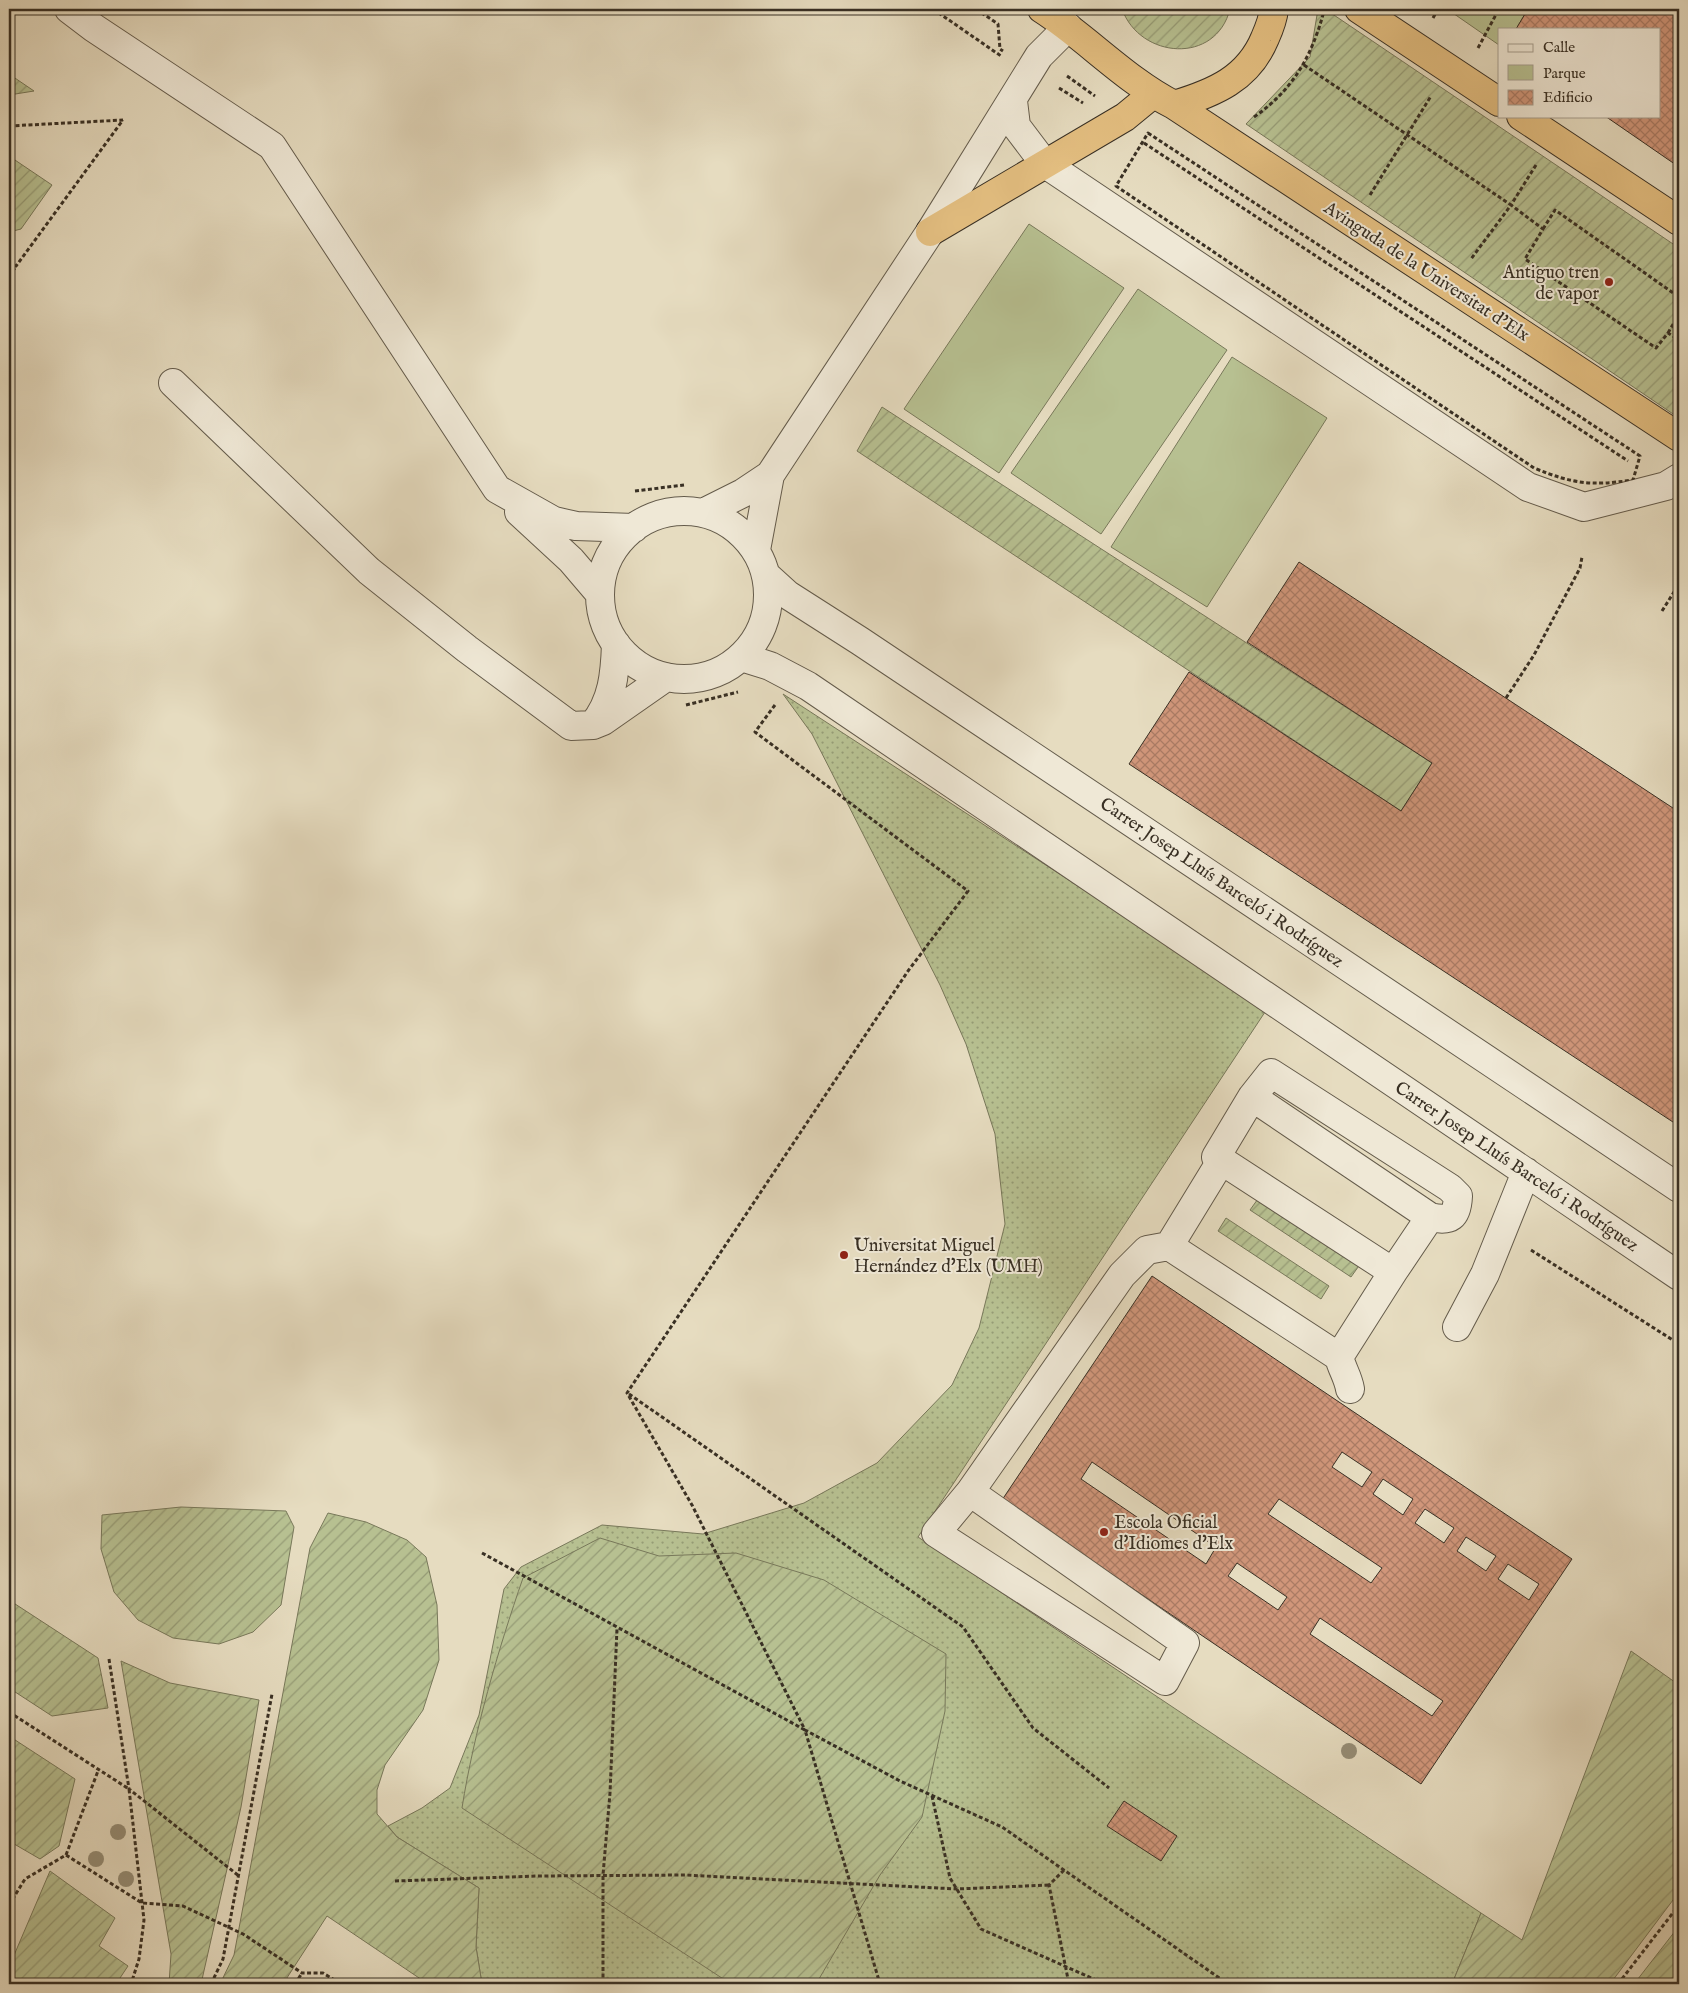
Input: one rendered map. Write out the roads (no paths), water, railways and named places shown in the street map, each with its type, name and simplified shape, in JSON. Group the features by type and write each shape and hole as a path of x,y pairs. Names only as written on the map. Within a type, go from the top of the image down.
{"highway":[{"path":"930,232 1044,163 1107,112 1163,99 1205,96 1225,87 1242,74 1259,52 1274,9"},
{"path":"1359,9 1498,101"},
{"name":"Avinguda de la Universitat d'Elx","path":"1060,17 1163,99 1679,437"},
{"path":"1524,118 1679,221"}],"street":[{"path":"69,9 94,28 272,146 493,483 545,537 571,560 600,594"},
{"path":"756,550 770,475 930,232 1013,101 1060,17"},
{"path":"1013,101 1016,126 1044,163 1528,487 1584,507 1671,482"},
{"path":"173,383 369,570 468,649 571,726 593,725 603,721 666,677"},
{"path":"703,513 743,493 770,475"},
{"path":"493,483 554,521 576,526 634,528"},
{"name":"Carrer Josep Lluís Barceló i Rodríguez","path":"690,511 703,513 715,516 737,529 756,550 766,575 768,602 762,629 740,657 725,669 699,678 666,677 645,670 623,653 608,633 600,608 600,583 608,559 622,538 641,522 665,512 690,511"},
{"name":"Carrer Josep Lluís Barceló i Rodríguez","path":"766,575 788,595 860,640 1679,1188"},
{"path":"593,725 610,695 614,677 616,644"},
{"name":"Carrer Josep Lluís Barceló i Rodríguez","path":"740,657 770,666 808,686 1679,1276"},
{"path":"1339,1357 1392,1272 1430,1217 1252,1097 1216,1157 1392,1272"},
{"path":"1169,1246 1221,1161"},
{"path":"1457,1327 1485,1274 1526,1172"},
{"path":"970,1492 1185,1643 1165,1681 936,1533 970,1492 1122,1276 1147,1250 1169,1246 1339,1357 1342,1367 1348,1375 1350,1389"}],"place":[{"name":"Antiguo tren de vapor","path":"1609,282"},
{"name":"Universitat Miguel Hernández d'Elx (UMH)","path":"844,1255"},
{"name":"Escola Oficial d'Idiomes d'Elx","path":"1104,1532"}]}
